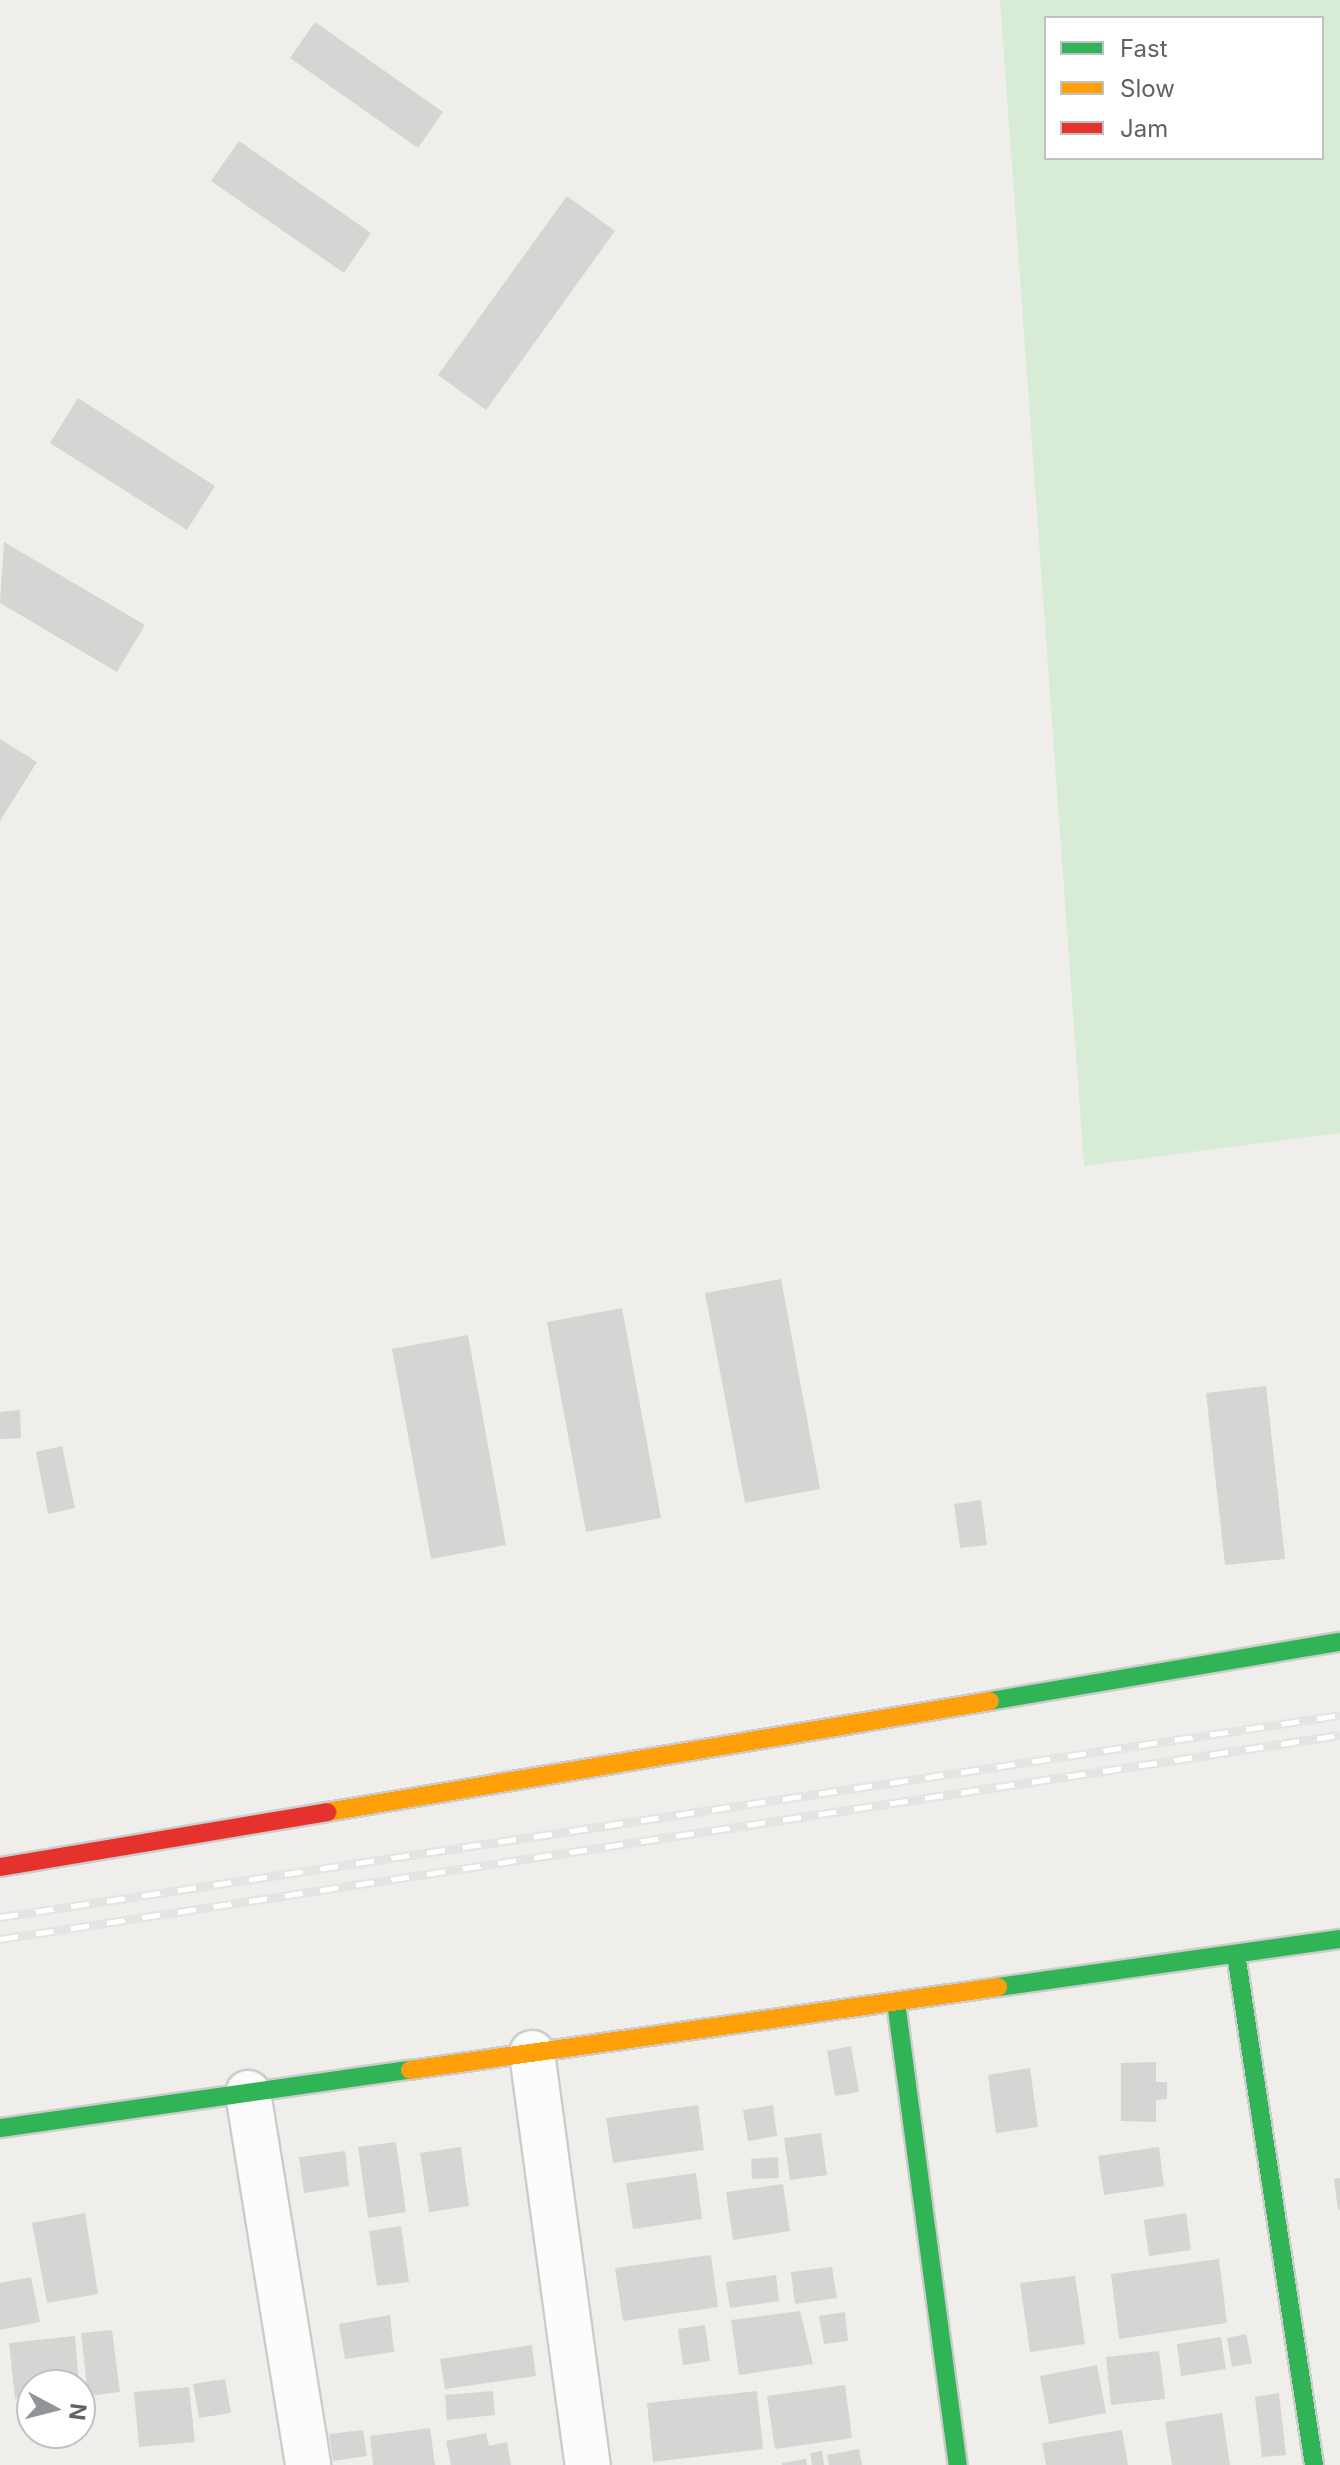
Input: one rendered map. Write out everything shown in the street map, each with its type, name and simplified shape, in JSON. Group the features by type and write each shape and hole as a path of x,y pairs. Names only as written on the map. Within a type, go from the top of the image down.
{"street":[{"path":"0,1867 1340,1642"},
{"path":"0,2128 1340,1939"},
{"path":"1236,1954 1314,2465"},
{"path":"896,2002 958,2465"},
{"path":"532,2053 588,2465"},
{"path":"248,2093 308,2465"}],"green space":[{"path":"1000,0 1340,0 1340,1133 1084,1166"}],"building":[{"path":"315,22 443,112 418,148 290,58"},
{"path":"239,141 371,233 344,273 211,181"},
{"path":"567,196 615,231 486,410 438,375"},
{"path":"78,398 215,486 187,530 50,443"},
{"path":"4,542 145,625 117,672 0,603"},
{"path":"0,739 37,762 0,821"},
{"path":"781,1279 820,1489 745,1503 705,1293"},
{"path":"622,1308 661,1518 586,1532 547,1322"},
{"path":"468,1335 506,1545 431,1559 392,1349"},
{"path":"1266,1386 1285,1559 1225,1565 1206,1393"},
{"path":"20,1410 21,1438 0,1439 0,1412"},
{"path":"62,1446 75,1508 48,1514 36,1452"},
{"path":"981,1500 987,1545 960,1548 954,1504"},
{"path":"851,2046 859,2092 835,2096 827,2051"},
{"path":"1156,2062 1156,2082 1167,2082 1167,2099 1156,2100 1156,2122 1121,2121 1121,2063"},
{"path":"1030,2068 1038,2127 996,2133 988,2075"},
{"path":"698,2105 704,2150 613,2163 606,2118"},
{"path":"773,2105 777,2136 748,2141 743,2110"},
{"path":"821,2133 827,2175 790,2180 784,2138"},
{"path":"396,2142 406,2212 368,2218 358,2147"},
{"path":"461,2147 469,2206 429,2212 420,2153"},
{"path":"1159,2147 1164,2186 1104,2195 1098,2156"},
{"path":"345,2151 349,2186 304,2193 299,2157"},
{"path":"778,2157 779,2178 752,2179 751,2159"},
{"path":"696,2173 702,2219 633,2229 626,2183"},
{"path":"1340,2178 1340,2210 1338,2210 1334,2179"},
{"path":"783,2184 790,2231 733,2240 726,2192"},
{"path":"85,2213 98,2294 47,2303 32,2223"},
{"path":"1186,2213 1191,2250 1149,2256 1144,2220"},
{"path":"401,2226 409,2282 377,2286 369,2231"},
{"path":"711,2255 718,2307 623,2321 615,2268"},
{"path":"1219,2259 1227,2323 1119,2339 1111,2274"},
{"path":"832,2267 837,2298 795,2304 791,2272"},
{"path":"776,2275 779,2301 730,2308 726,2282"},
{"path":"1075,2276 1085,2344 1030,2352 1020,2283"},
{"path":"31,2277 40,2322 0,2330 0,2283"},
{"path":"800,2311 813,2364 739,2375 731,2320"},
{"path":"845,2312 848,2341 824,2344 819,2316"},
{"path":"390,2315 394,2352 345,2359 339,2324"},
{"path":"705,2325 710,2361 683,2365 678,2329"},
{"path":"112,2330 120,2392 96,2395 96,2369 85,2369 81,2333"},
{"path":"1246,2334 1252,2363 1232,2367 1227,2338"},
{"path":"75,2336 78,2369 16,2369 15,2399 9,2343"},
{"path":"1221,2337 1226,2369 1181,2376 1177,2344"},
{"path":"532,2345 536,2376 445,2389 440,2359"},
{"path":"1159,2351 1165,2399 1111,2405 1106,2357"},
{"path":"1097,2365 1106,2413 1049,2424 1040,2376"},
{"path":"225,2379 231,2413 199,2418 193,2384"},
{"path":"845,2385 852,2438 775,2449 767,2396"},
{"path":"189,2387 195,2442 139,2447 134,2392"},
{"path":"493,2391 495,2415 447,2420 445,2395"},
{"path":"757,2391 763,2449 653,2462 647,2403"},
{"path":"1279,2393 1286,2455 1262,2457 1255,2397"},
{"path":"1222,2413 1230,2465 1172,2465 1165,2422"},
{"path":"430,2428 435,2465 373,2465 370,2436"},
{"path":"363,2430 367,2456 333,2461 329,2434"},
{"path":"1122,2430 1128,2465 1046,2465 1042,2443"},
{"path":"486,2433 489,2446 507,2442 511,2465 451,2465 446,2441"},
{"path":"859,2449 862,2465 829,2465 827,2455"},
{"path":"822,2451 824,2465 812,2465 810,2453"},
{"path":"806,2459 807,2465 782,2465 782,2463"}],"railway":[{"path":"0,1917 1340,1715"},
{"path":"0,1939 1340,1735"}],"traffic: fast":[{"path":"990,1701 1340,1642"},
{"path":"998,1987 1340,1939"},
{"path":"1236,1954 1314,2465"},
{"path":"896,2002 958,2465"},
{"path":"0,2128 410,2070"}],"traffic: slow":[{"path":"327,1812 990,1701"},
{"path":"410,2070 998,1987"}],"traffic: jam":[{"path":"0,1867 327,1812"}]}
